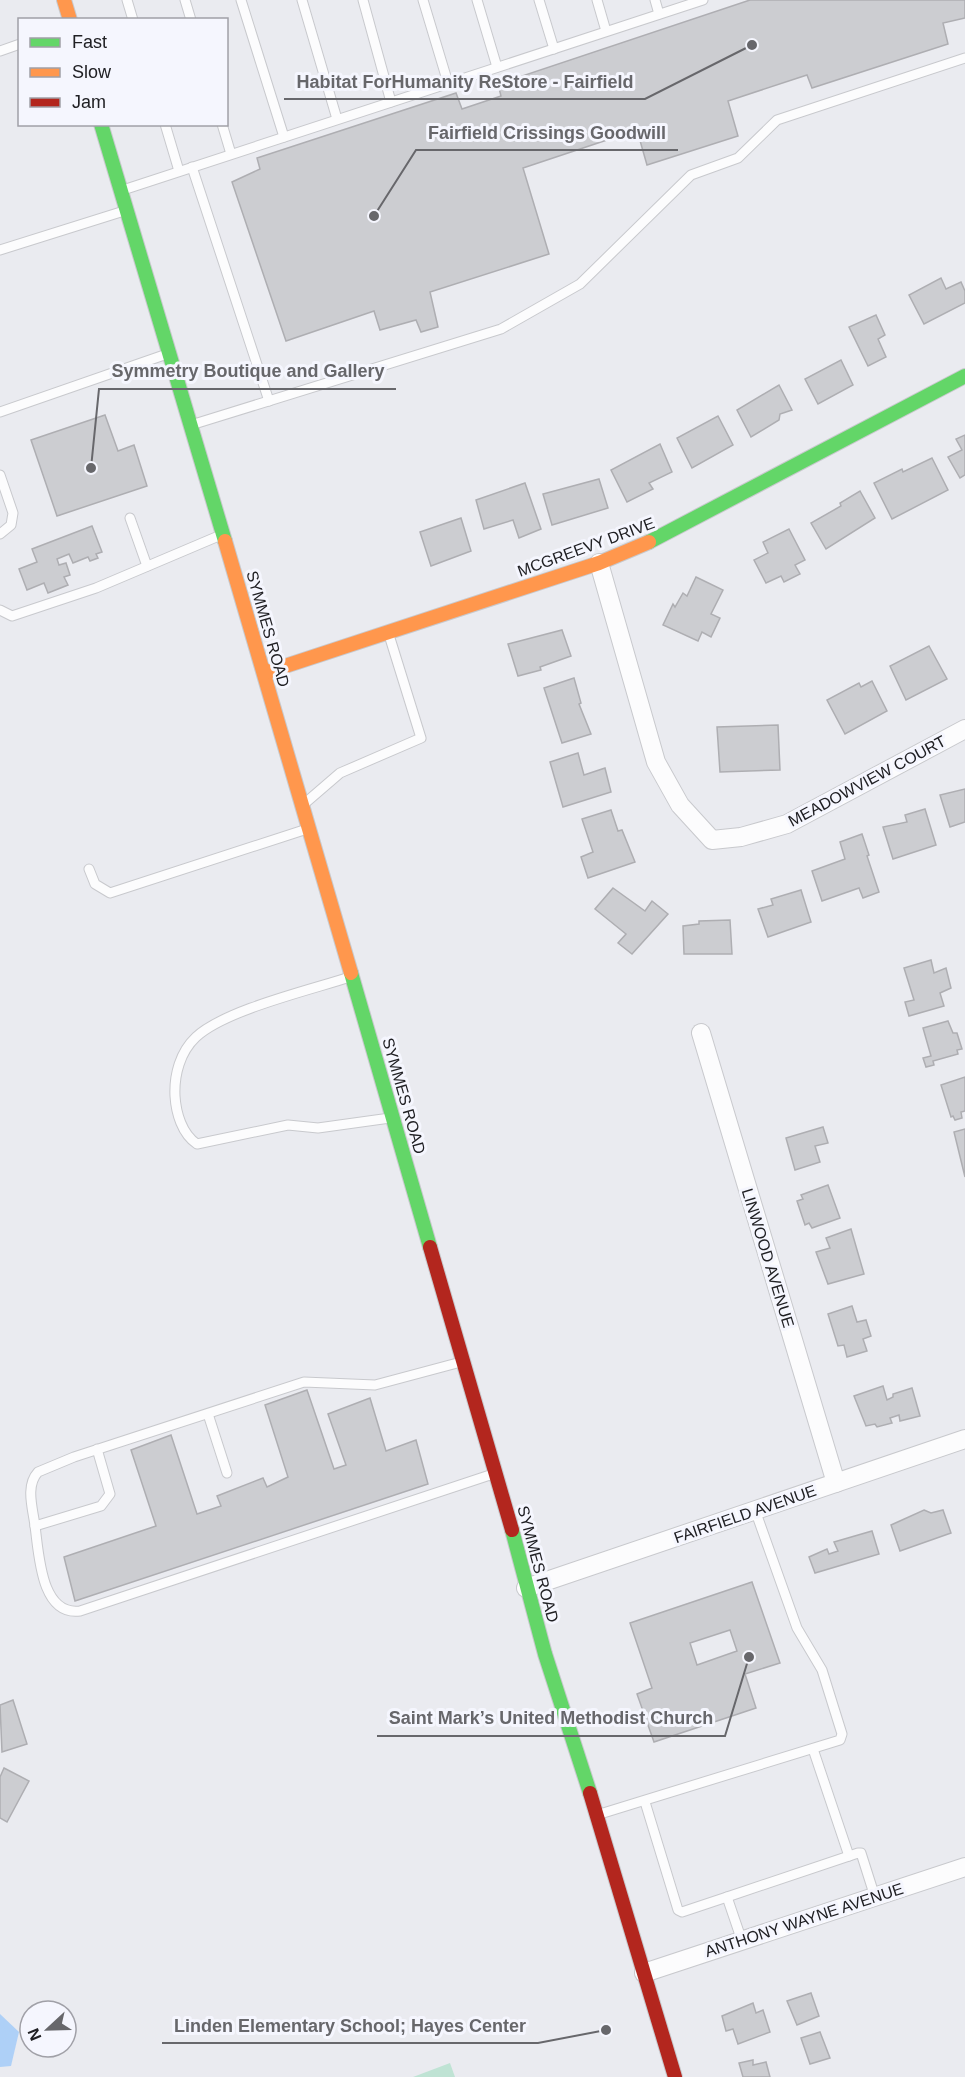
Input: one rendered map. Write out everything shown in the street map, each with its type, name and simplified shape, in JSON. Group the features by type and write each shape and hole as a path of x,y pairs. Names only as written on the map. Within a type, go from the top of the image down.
{"main road":[{"path":"64,0 69,18"},
{"name":"SYMMES ROAD","path":"102,126 303,806 496,1473 558,1699 597,1815 675,2077"},
{"name":"MCGREEVY DRIVE","path":"264,673 599,563 669,534 965,376"}],"street":[{"name":"MEADOWVIEW COURT","path":"599,563 656,762 680,805 712,840 741,837 787,824 965,729"},
{"name":"LINWOOD AVENUE","path":"701,1033 836,1483"},
{"name":"FAIRFIELD AVENUE","path":"526,1588 965,1439"},
{"name":"ANTHONY WAYNE AVENUE","path":"644,1973 965,1867"}],"lane":[{"path":"127,0 132,18"},
{"path":"186,0 190,18"},
{"path":"241,0 284,137"},
{"path":"302,0 337,119"},
{"path":"363,0 391,102"},
{"path":"423,0 448,83"},
{"path":"477,0 497,67"},
{"path":"539,0 554,49"},
{"path":"597,0 606,32"},
{"path":"655,0 659,14"},
{"path":"121,190 703,0"},
{"path":"0,39 2,50 18,45"},
{"path":"190,425 501,329 579,284 691,176 738,158 777,120 965,58"},
{"path":"166,126 179,171"},
{"path":"223,126 231,154"},
{"path":"192,167 268,401"},
{"path":"0,250 127,211"},
{"path":"0,412 169,353"},
{"path":"0,475 13,513 11,525 0,534"},
{"path":"130,518 147,567"},
{"path":"0,610 12,616 54,604 223,534"},
{"path":"303,806 340,773 421,738 388,632"},
{"path":"89,868 95,884 110,892 309,828"},
{"path":"352,977 272,1001 220,1022 196,1038 180,1060 174,1084 175,1102 188,1138 197,1144 288,1125 327,1127 393,1118"},
{"path":"463,1361 375,1385 304,1382 97,1449 38,1472 30,1485 39,1562 51,1598 60,1609 70,1612 496,1473"},
{"path":"208,1414 226,1473"},
{"path":"35,1526 101,1506 107,1501 110,1494 97,1449"},
{"path":"597,1815 840,1740 842,1734 822,1670 797,1628 755,1510"},
{"path":"813,1749 849,1856"},
{"path":"645,1802 678,1910 682,1912 861,1853 875,1897"},
{"path":"727,1897 742,1941"}],"green space":[{"path":"450,2063 455,2077 413,2077"}],"water":[{"path":"0,2014 18,2031 18,2036 11,2066 0,2067"}],"building":[{"path":"750,0 965,0 965,18 943,23 948,44 812,88 807,75 728,101 738,136 647,165 637,130 523,168 549,254 430,292 438,327 421,332 416,320 380,330 374,311 286,341 232,182 260,169 257,158 456,93 462,109 501,96 498,84"},
{"path":"941,278 946,289 961,282 965,291 965,303 924,324 909,295"},
{"path":"876,315 885,335 878,339 886,357 868,366 849,327"},
{"path":"841,360 853,385 818,404 805,379"},
{"path":"779,385 792,410 780,414 779,420 751,437 737,410"},
{"path":"105,415 118,451 134,445 147,486 57,516 31,440"},
{"path":"718,416 733,445 692,468 677,438"},
{"path":"965,435 965,475 960,478 948,457 962,450 956,439"},
{"path":"660,444 672,472 649,483 653,489 627,502 611,470"},
{"path":"932,458 948,490 892,519 874,483"},
{"path":"599,479 608,508 552,525 543,494"},
{"path":"525,483 541,529 519,538 513,520 484,529 476,500"},
{"path":"860,491 875,518 826,549 811,523 841,506 840,503"},
{"path":"461,518 471,551 431,566 420,532"},
{"path":"92,526 102,552 96,554 98,558 90,561 88,557 73,563 69,554 57,559 59,565 66,563 70,575 64,577 68,585 48,593 44,583 27,590 19,569 37,562 32,549"},
{"path":"789,529 805,560 795,565 800,574 784,582 781,576 766,583 754,560 768,553 763,542"},
{"path":"696,577 723,590 711,614 720,618 711,637 702,632 698,641 663,625 673,604 675,607 683,593 687,596"},
{"path":"562,630 571,656 540,667 541,670 518,676 508,644"},
{"path":"929,646 947,679 906,700 890,666"},
{"path":"574,678 581,703 579,704 591,734 562,743 544,688"},
{"path":"872,681 887,711 845,734 827,700 859,683 861,687"},
{"path":"778,725 780,770 720,772 717,727"},
{"path":"578,753 584,775 605,768 611,792 563,807 550,762"},
{"path":"965,789 965,822 950,827 940,795"},
{"path":"925,809 936,845 893,859 883,827 907,822 905,815"},
{"path":"611,810 618,831 622,830 635,862 588,878 581,857 593,852 582,819"},
{"path":"862,834 879,892 863,898 859,888 822,901 812,871 845,859 840,842"},
{"path":"613,888 645,911 652,901 668,914 632,954 618,943 626,934 595,909"},
{"path":"801,890 811,922 768,937 758,909 773,905 771,899"},
{"path":"730,920 732,954 684,954 683,926 699,924 699,921"},
{"path":"931,960 934,973 946,968 951,988 940,993 944,1006 909,1016 905,1002 914,1000 904,968"},
{"path":"948,1021 953,1033 957,1033 962,1049 957,1050 958,1054 933,1061 934,1065 926,1067 923,1058 931,1056 923,1028"},
{"path":"965,1077 965,1111 961,1112 962,1118 955,1120 953,1116 951,1117 941,1085"},
{"path":"823,1127 828,1143 815,1146 820,1162 795,1170 786,1138"},
{"path":"965,1129 965,1177 954,1132"},
{"path":"828,1185 840,1218 812,1228 809,1223 805,1225 797,1201 803,1199 801,1195"},
{"path":"851,1229 864,1274 828,1284 816,1252 830,1248 826,1238"},
{"path":"852,1306 857,1322 866,1320 871,1336 863,1339 867,1351 847,1357 844,1345 838,1346 828,1314"},
{"path":"883,1386 887,1400 893,1397 893,1394 912,1388 920,1416 900,1421 899,1415 890,1418 892,1423 877,1427 875,1424 866,1426 854,1396"},
{"path":"307,1390 334,1469 346,1465 328,1414 370,1398 386,1451 416,1440 428,1484 75,1601 64,1557 156,1526 131,1450 171,1435 197,1514 221,1506 217,1496 263,1478 267,1487 288,1477 265,1405"},
{"path":"924,1510 931,1513 943,1510 951,1533 900,1551 891,1525"},
{"path":"872,1531 879,1554 815,1573 809,1557 827,1549 829,1554 838,1551 834,1542"},
{"path":"752,1582 780,1663 745,1674 756,1708 654,1742 637,1694 652,1688 630,1623","holes":["730,1630 737,1651 697,1665 690,1643"]},
{"path":"13,1700 27,1744 2,1752 0,1705"},
{"path":"4,1768 29,1781 7,1822 0,1818 0,1777"},
{"path":"811,1993 819,2016 797,2025 787,2001"},
{"path":"753,2003 756,2013 763,2010 770,2032 738,2044 733,2029 726,2031 722,2016"},
{"path":"820,2032 830,2058 810,2064 801,2038"},
{"path":"753,2060 753,2065 766,2062 770,2077 743,2077 739,2063"}],"traffic: fast":[{"path":"102,126 225,541"},
{"path":"649,542 965,376"},
{"path":"351,973 430,1247"},
{"path":"512,1530 545,1654 590,1793"}],"traffic: slow":[{"path":"64,0 69,18"},
{"path":"225,541 351,973"},
{"path":"264,673 599,563 649,542"}],"traffic: jam":[{"path":"430,1247 512,1530"},
{"path":"590,1793 675,2077"}],"place":[{"name":"Habitat ForHumanity ReStore - Fairfield","path":"752,45"},
{"name":"Fairfield Crissings Goodwill","path":"374,216"},
{"name":"Symmetry Boutique and Gallery","path":"91,468"},
{"name":"Saint Mark’s United Methodist Church","path":"749,1657"},
{"name":"Linden Elementary School; Hayes Center","path":"606,2030"}]}
